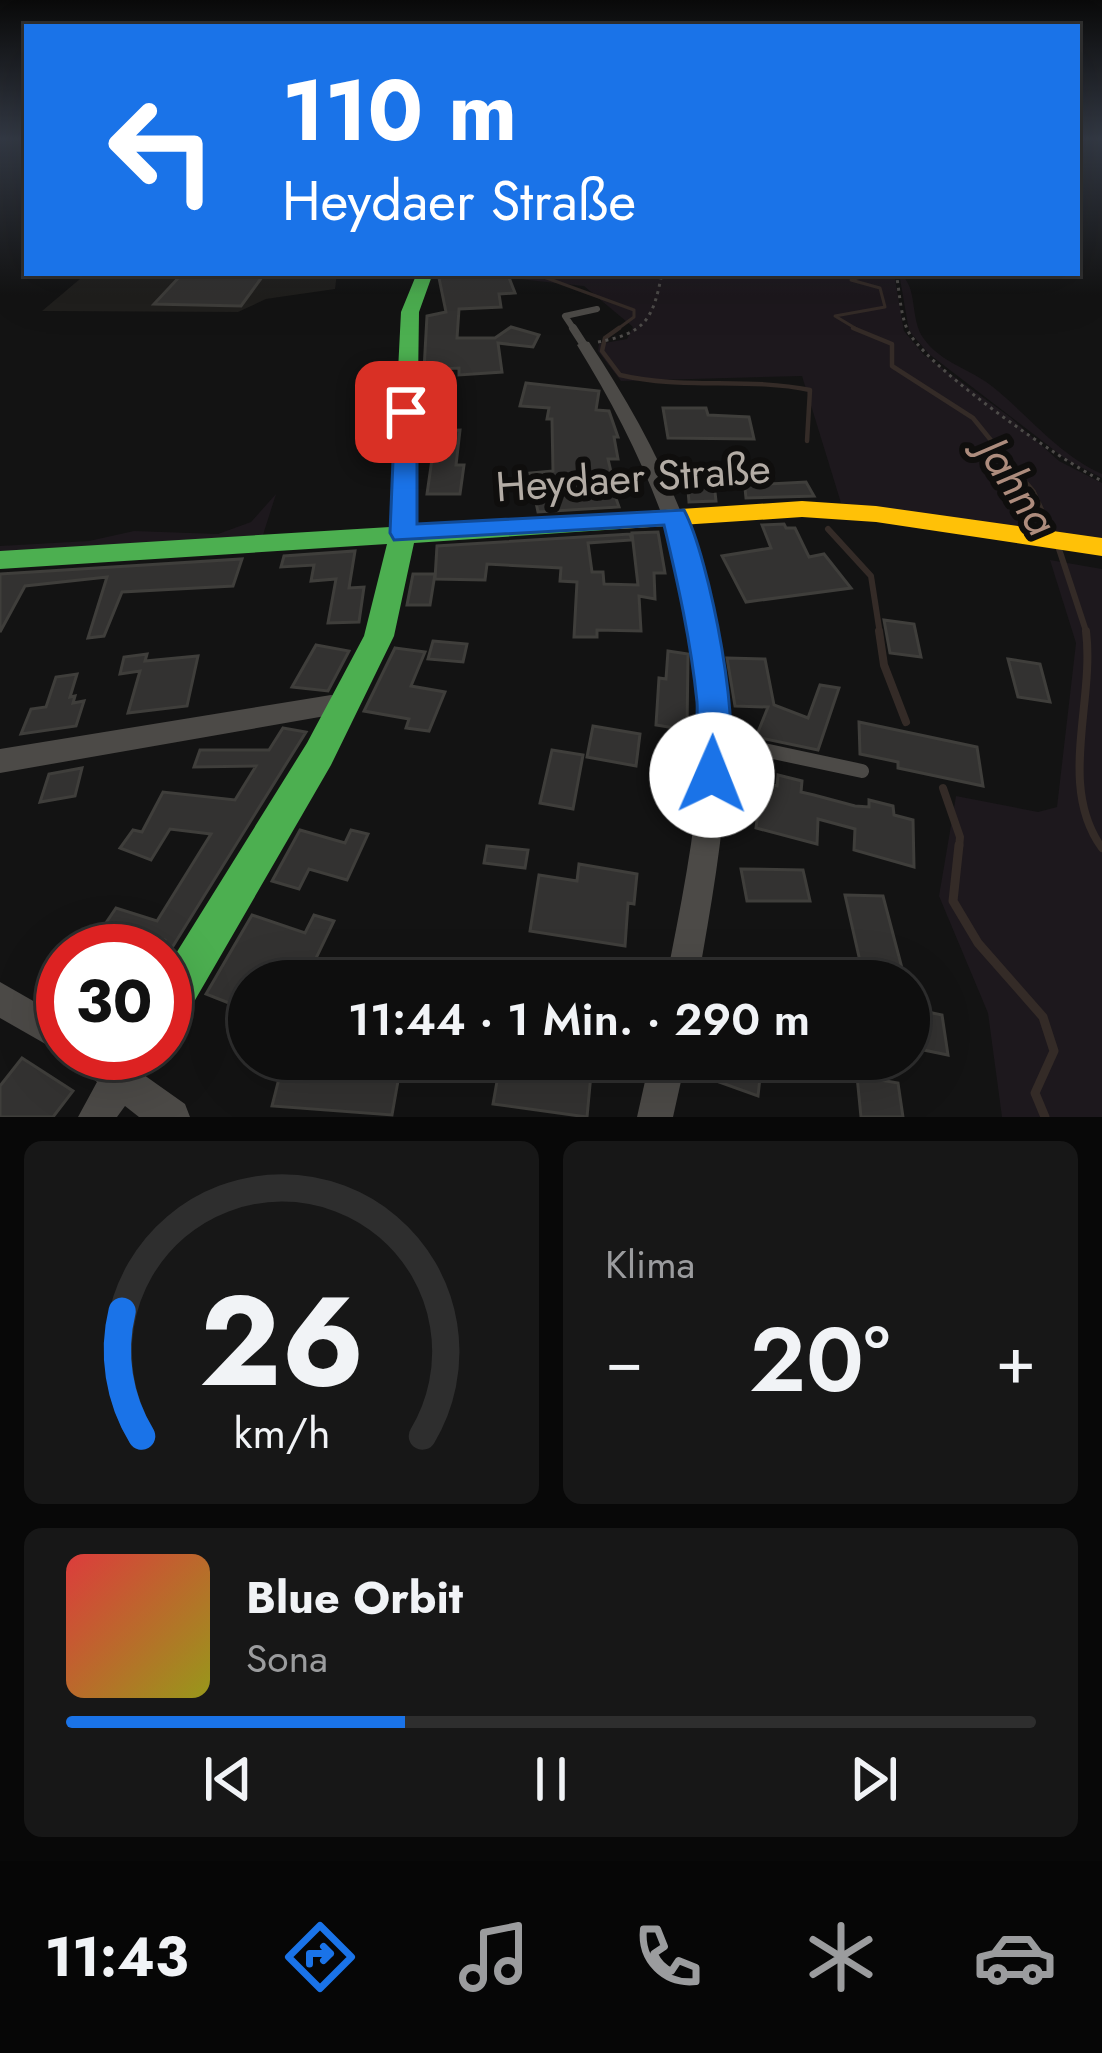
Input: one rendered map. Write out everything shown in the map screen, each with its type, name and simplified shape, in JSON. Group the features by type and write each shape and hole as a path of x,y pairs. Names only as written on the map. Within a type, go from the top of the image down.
{"main road":[{"path":"192,966 346,707 379,636 404,533 410,312 423,276"},
{"name":"Heydaer Straße","path":"0,560 675,516 840,510 1088,544"}],"street":[{"path":"584,345 620,398 675,516 699,610 714,739 685,960"},
{"path":"0,761 331,705 346,707"},
{"path":"0,999 36,1021"},
{"path":"96,1117 120,1080"},
{"path":"135,1080 142,1100 172,1117"},
{"path":"655,1117 663,1080"}],"lane":[{"path":"584,345 565,316 597,309"},
{"path":"714,739 862,771"}],"path":[{"path":"584,345 626,337 654,314 661,276"},
{"path":"897,276 907,331 926,355 1064,461 1102,481"}],"shaded area":[{"path":"83,276 337,276 335,289 266,299 238,312 42,311"},
{"path":"895,276 904,331 924,355 1010,417 1059,461 1102,483 1102,539 841,503 802,376 621,381 598,351 599,344 627,339 633,327 584,286 518,279"},
{"path":"900,276 909,286 919,331 931,347 993,387 1102,478 1067,460 929,354 909,331"},
{"path":"276,494 263,535 0,553 0,546 89,541 134,531 218,534 251,522"},
{"path":"1050,560 1102,569 1102,1117 1002,1117 988,1013 939,896 956,796 1038,812 1057,807 1076,643"}],"building":[{"path":"180,276 263,276 241,306 154,304"},
{"path":"439,276 508,276 515,293 499,294 501,307 459,309 457,338 495,338 511,327 539,335 533,347 498,343 502,372 459,375 459,368 424,370 427,316 446,312"},
{"path":"526,383 599,391 596,410 609,411 618,437 614,437 618,459 608,459 612,476 608,476 619,507 538,512 530,473 553,471 552,419 547,419 549,408 520,406"},
{"path":"663,408 706,408 708,415 749,417 754,439 668,438"},
{"path":"460,430 456,465 464,465 460,494 427,494 436,431"},
{"path":"686,466 704,467 705,475 713,475 716,501 689,502"},
{"path":"754,474 767,474 769,484 806,482 814,496 746,498 744,478 754,479"},
{"path":"762,525 795,528 809,557 824,554 851,588 746,602 722,556 771,548"},
{"path":"658,532 665,573 654,573 655,599 639,596 641,631 597,630 597,637 574,637 577,582 560,581 561,568 487,564 485,580 435,579 437,546 630,534 632,540 588,543 592,572 603,572 604,584 638,585 632,533"},
{"path":"355,551 349,588 364,587 359,622 328,623 336,579 311,581 314,565 281,567 284,556"},
{"path":"242,559 233,586 122,592 104,636 88,638 107,577 25,586 0,632 0,574"},
{"path":"413,574 435,574 430,605 407,605"},
{"path":"884,620 914,624 921,657 890,653"},
{"path":"433,641 467,644 463,662 428,659"},
{"path":"316,645 349,651 328,691 292,687"},
{"path":"395,648 425,652 411,686 445,692 429,731 406,728 409,719 364,711"},
{"path":"668,651 688,654 687,730 656,725 659,678 666,679"},
{"path":"147,654 145,661 198,656 187,706 128,713 140,671 120,674 124,657"},
{"path":"727,658 765,659 774,705 808,718 820,685 839,688 818,750 756,737 768,707 735,706"},
{"path":"1008,659 1040,664 1050,702 1018,697"},
{"path":"77,674 70,697 75,696 73,703 84,701 76,726 21,734 31,709 46,707 56,677"},
{"path":"859,722 977,747 983,786 898,768 898,762 860,754"},
{"path":"593,726 640,734 636,766 587,757"},
{"path":"283,728 306,732 187,924 105,924 116,908 157,921 211,834 170,829 151,860 120,848 133,830 142,832 163,792 235,800 256,766 194,767 200,750 269,750"},
{"path":"552,750 583,755 573,809 540,803"},
{"path":"82,768 75,796 40,802 49,774"},
{"path":"778,775 802,781 801,792 855,806 869,807 869,800 893,806 894,815 913,820 914,867 854,850 855,829 818,819 817,844 756,828 759,804 739,798 742,778 777,786"},
{"path":"300,830 345,843 351,830 368,834 347,880 309,869 299,889 272,881"},
{"path":"487,846 528,850 525,868 484,863"},
{"path":"579,864 637,874 634,904 628,903 625,946 530,931 539,875 577,881"},
{"path":"741,869 803,870 810,901 747,901"},
{"path":"845,895 883,896 900,960 860,960"},
{"path":"252,915 305,933 314,915 334,921 315,960 228,960 228,1003 206,994"},
{"path":"930,1012 942,1015 948,1055 930,1051"},
{"path":"22,1058 36,1067 36,1080 56,1080 73,1091 53,1117 0,1117 0,1086"},
{"path":"279,1080 398,1080 392,1115 272,1106"},
{"path":"497,1080 590,1080 587,1117 493,1104"},
{"path":"713,1080 760,1080 758,1096"},
{"path":"857,1080 898,1083 903,1117 861,1117"}],"waterway":[{"path":"541,276 634,310 634,317 615,331"},
{"name":"Jahna","path":"859,331 835,316 885,307 880,288 851,280 864,276"},
{"path":"619,328 605,338 602,351 620,375 810,390 807,441"},
{"name":"Jahna","path":"853,328 859,331"},
{"name":"Jahna","path":"859,331 892,344 892,366 973,418 1011,465"},
{"name":"Jahna","path":"1008,462 1033,492 1052,534"},
{"path":"828,529 871,576 880,634"},
{"name":"Jahna","path":"1058,546 1087,634"},
{"path":"879,631 884,665 906,722"},
{"name":"Jahna","path":"1086,631 1080,771 1089,824 1102,848"},
{"path":"943,788 960,837 959,848"},
{"path":"959,845 953,901 978,943 1043,1017 1054,1051 1035,1093 1045,1117"}],"traffic: fast":[{"path":"192,966 319,754 379,636 403,533 410,312 424,276"},
{"path":"0,560 620,521"}],"traffic: slow":[{"path":"620,521 802,509 876,514 1102,547"}],"route":[{"path":"406,412 404,533 675,516 699,610 714,708 712,775"}]}
